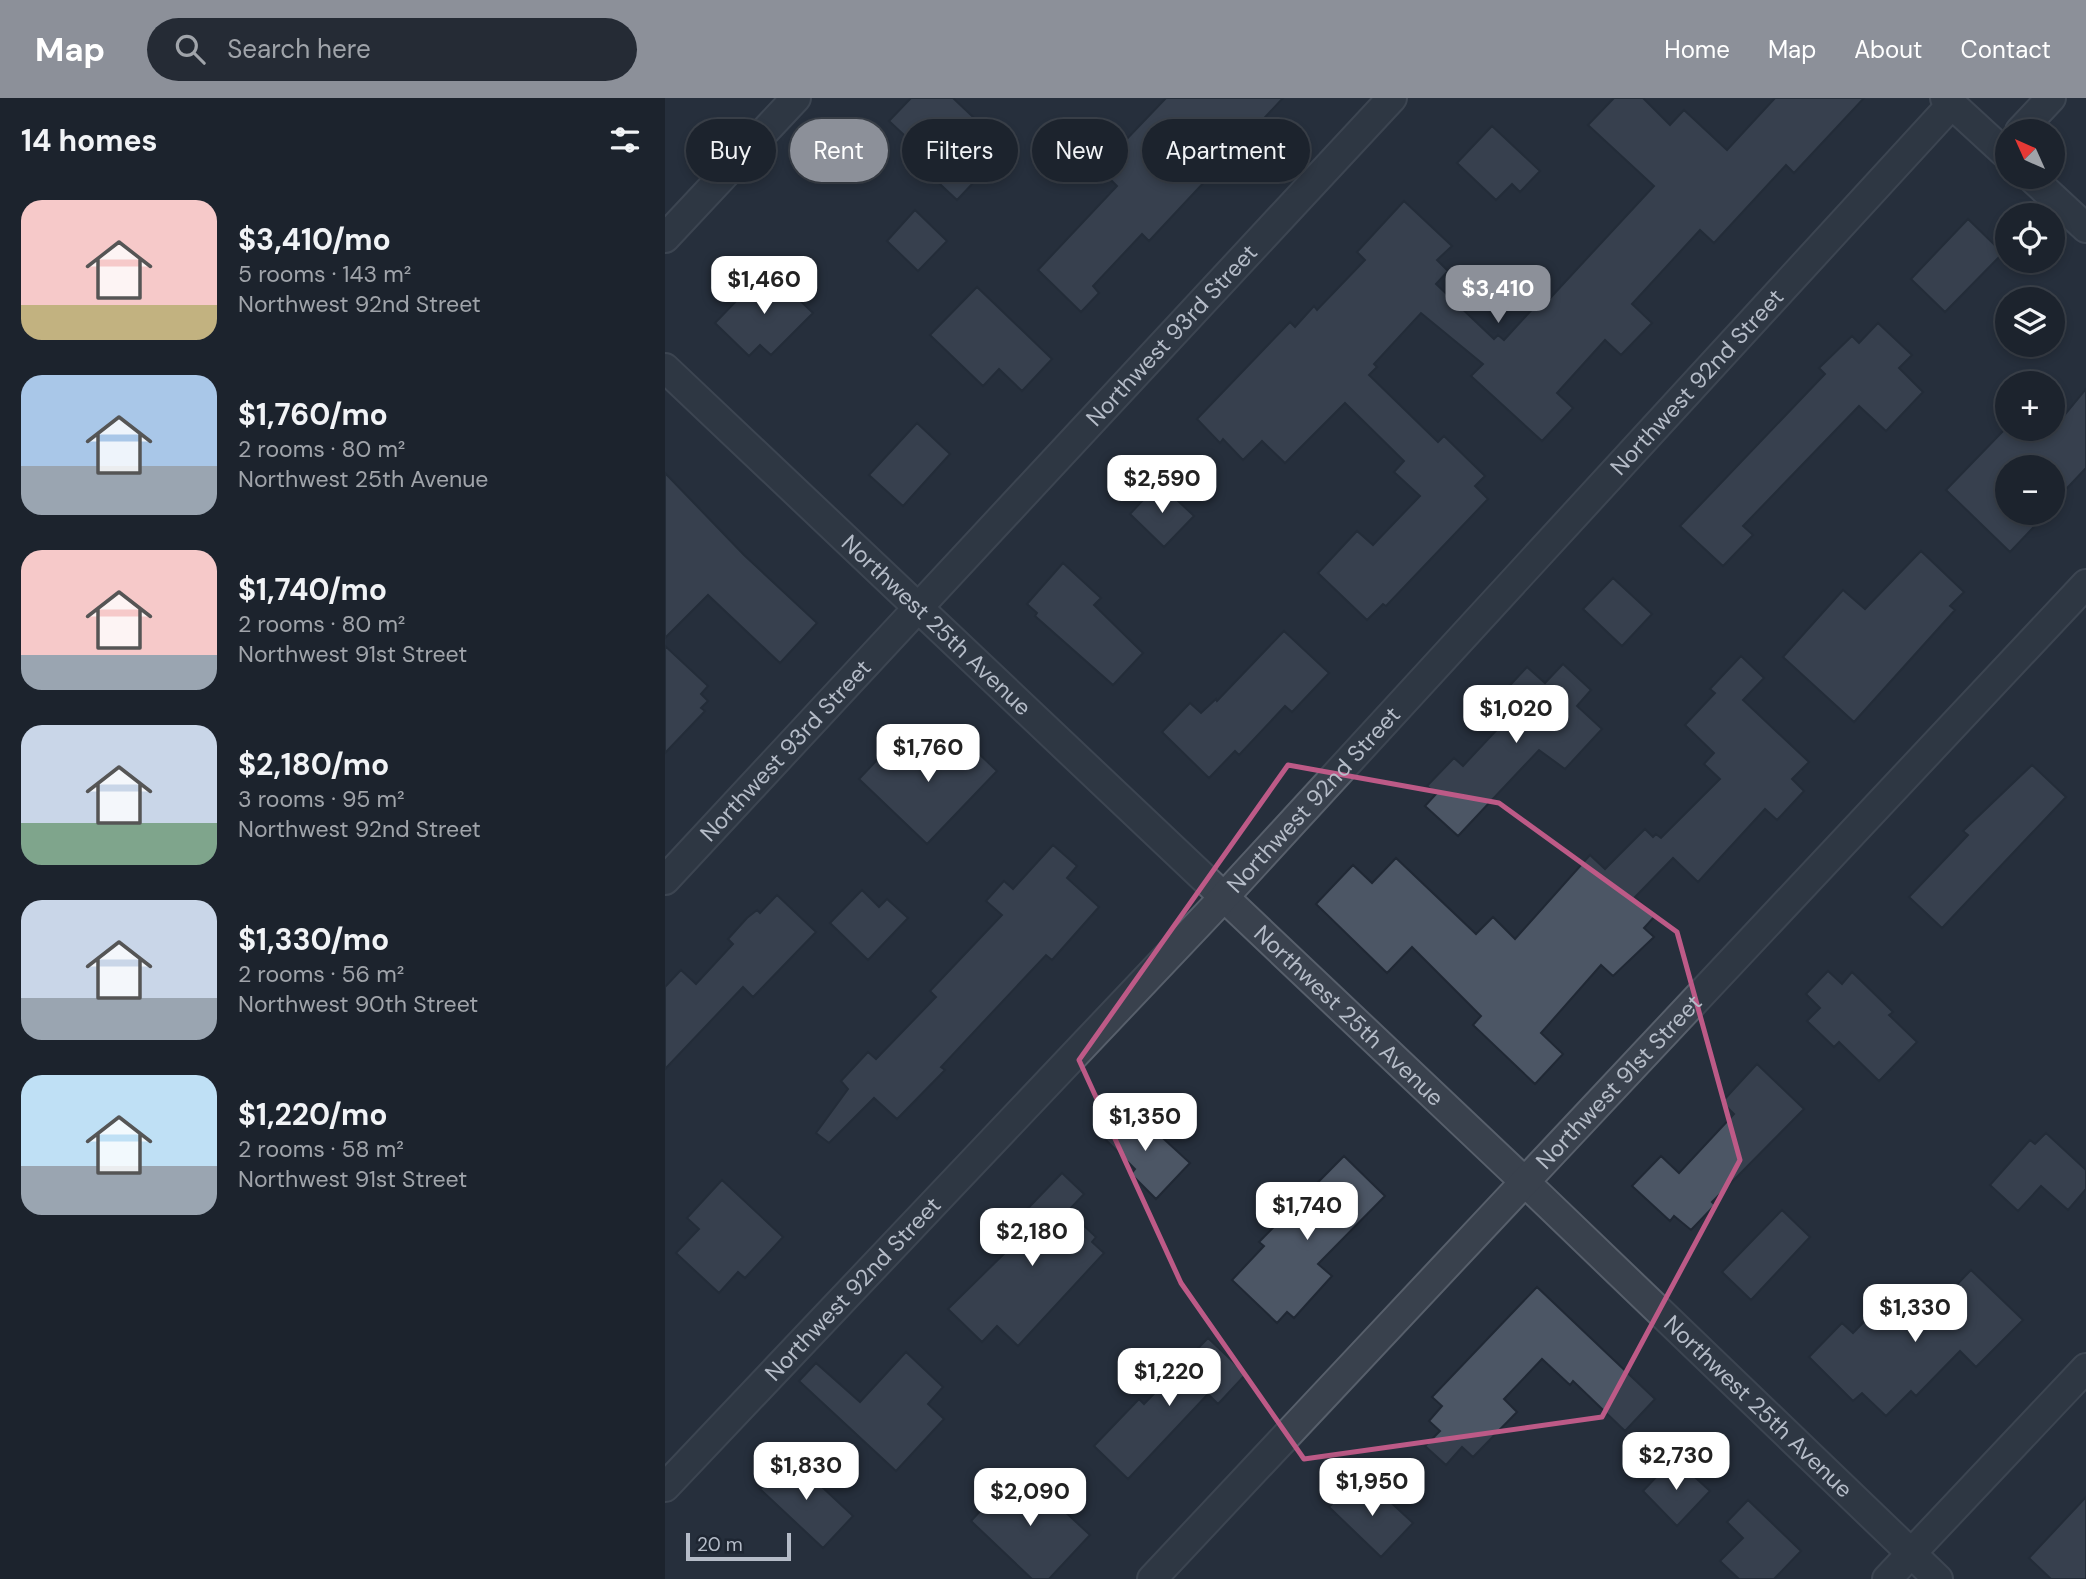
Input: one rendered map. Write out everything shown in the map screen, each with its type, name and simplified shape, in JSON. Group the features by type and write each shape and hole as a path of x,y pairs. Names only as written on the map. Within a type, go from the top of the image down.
{"street":[{"path":"665,238 796,98"},
{"name":"Northwest 93rd Street","path":"665,880 1392,98"},
{"path":"2032,119 2051,98"},
{"path":"1949,101 1995,135"},
{"name":"Northwest 92nd Street","path":"665,1487 1224,897 1949,101"},
{"path":"2044,189 2086,228"},
{"name":"Northwest 25th Avenue","path":"665,368 1526,1183 1938,1579"},
{"name":"Northwest 91st Street","path":"1152,1579 2086,584"},
{"path":"1887,1579 2086,1368"}],"highlighted area":[{"path":"1288,765 1499,803 1677,932 1740,1160 1602,1417 1304,1459 1181,1283 1079,1060"}],"building":[{"path":"911,98 953,98 975,119 902,119 902,133 889,121"},
{"path":"1166,98 1283,98 1263,119 1146,119"},
{"path":"1614,98 1643,98 1670,125 1684,110 1727,150 1775,98 1864,98 1794,173 1786,165 1714,243 1700,230 1632,304 1652,323 1621,355 1605,340 1557,393 1573,408 1542,441 1471,376 1483,364 1421,313 1374,364 1377,367 1369,375 1438,442 1444,436 1485,476 1475,486 1488,499 1386,606 1383,604 1367,620 1318,573 1357,531 1373,545 1420,496 1394,472 1404,461 1345,403 1285,463 1262,441 1243,460 1223,439 1220,443 1197,419 1290,322 1295,327 1314,306 1317,310 1365,260 1357,252 1404,201 1452,246 1437,260 1448,271 1436,284 1494,339 1498,335 1504,340 1537,304 1541,308 1654,186 1588,125"},
{"path":"1142,123 1142,182 1204,182 1149,241 1142,234 1093,286 1099,293 1081,312 1038,270 1117,186 1113,182 1128,182 1128,138"},
{"path":"1492,126 1540,171 1520,192 1512,184 1496,200 1457,163"},
{"path":"938,182 974,182 957,200"},
{"path":"915,210 947,241 918,271 887,241"},
{"path":"1968,219 1995,245 1995,261 1945,312 1911,279"},
{"path":"767,269 813,313 771,355 760,345 749,356 715,323"},
{"path":"977,287 1052,359 1022,391 999,369 983,386 930,335"},
{"path":"1878,323 1912,355 1899,368 1923,392 1886,431 1859,406 1743,526 1753,535 1723,566 1680,526 1825,374 1819,368 1852,336 1859,343"},
{"path":"2086,389 2086,468 2065,490 2065,455 1995,455 1995,525 2036,525 2010,552 1946,490 1995,439 2065,441 2065,414"},
{"path":"917,423 950,454 903,506 869,475"},
{"path":"665,473 744,555 817,623 780,663 708,595 665,638"},
{"path":"1159,483 1194,516 1164,547 1130,514"},
{"path":"1921,551 1964,592 1950,606 1955,610 1854,722 1783,657 1843,590 1865,609"},
{"path":"1063,563 1101,598 1094,605 1143,653 1113,685 1035,616 1037,613 1027,604"},
{"path":"1613,578 1652,614 1622,646 1583,609"},
{"path":"1284,631 1329,673 1292,712 1285,706 1239,755 1235,751 1209,778 1162,732 1190,703 1201,713 1216,699 1217,701"},
{"path":"665,646 708,686 701,694 708,701 701,708 705,711 665,753"},
{"path":"1741,656 1764,678 1743,700 1809,762 1792,779 1804,791 1777,820 1765,809 1698,882 1673,858 1635,897 1655,916 1644,928 1654,937 1613,976 1601,965 1541,1033 1563,1054 1535,1084 1473,1025 1481,1016 1412,947 1387,973 1316,904 1353,865 1372,883 1396,858 1476,934 1493,917 1515,939 1590,855 1605,869 1645,829 1653,837 1656,834 1661,838 1720,779 1704,764 1714,753 1685,725 1715,693 1710,689"},
{"path":"1563,664 1591,690 1577,706 1602,729 1565,769 1539,750 1458,836 1425,806 1436,794 1427,786 1454,758 1463,766 1506,720 1501,715 1513,703 1502,694 1527,667 1545,683"},
{"path":"956,732 997,771 927,844 859,779 896,740 924,766"},
{"path":"2032,765 2066,797 1942,928 1909,897 1968,835 1963,831"},
{"path":"1053,845 1077,866 1067,878 1099,907 1052,960 1046,955 941,1067 945,1070 897,1119 874,1098 829,1143 816,1133 848,1089 841,1081 868,1052 876,1059 936,997 930,991 1002,915 986,901 1004,881 1013,889"},
{"path":"862,890 879,907 887,899 908,918 868,960 830,923"},
{"path":"777,895 816,932 753,997 743,987 665,1069 665,987 681,970 696,984 733,944 728,939 747,918 757,910 760,913"},
{"path":"1828,971 1842,984 1852,972 1893,1012 1889,1015 1917,1042 1879,1081 1839,1042 1834,1047 1807,1021 1820,1008 1806,994"},
{"path":"1757,1064 1804,1109 1712,1202 1715,1205 1691,1230 1674,1216 1670,1221 1632,1186 1661,1156 1679,1173 1734,1114 1722,1102"},
{"path":"1124,1110 1137,1122 1141,1118 1190,1163 1156,1199 1131,1174 1135,1169 1100,1134"},
{"path":"2046,1133 2086,1170 2086,1189 2068,1210 2041,1186 2018,1211 1990,1185 2030,1140 2035,1144"},
{"path":"1344,1156 1385,1196 1318,1264 1332,1276 1294,1318 1287,1312 1277,1323 1232,1280 1264,1246 1259,1242"},
{"path":"1062,1173 1084,1194 1068,1211 1096,1237 1092,1242 1104,1253 1018,1346 997,1326 982,1342 948,1309 1020,1238 1009,1228"},
{"path":"722,1180 783,1237 745,1278 738,1272 719,1293 676,1253 699,1229 687,1218"},
{"path":"1782,1210 1810,1237 1751,1300 1722,1272"},
{"path":"1971,1270 2023,1320 1976,1367 1960,1351 1916,1396 1911,1391 1886,1416 1862,1393 1853,1401 1809,1357 1842,1323 1853,1333 1886,1299 1915,1328"},
{"path":"1537,1287 1655,1399 1625,1431 1573,1381 1570,1385 1542,1359 1504,1399 1517,1412 1473,1457 1462,1447 1446,1465 1425,1446 1440,1431 1429,1421 1442,1406 1432,1397"},
{"path":"1208,1338 1246,1374 1218,1404 1208,1394 1128,1479 1094,1446 1139,1399 1144,1404"},
{"path":"906,1352 943,1387 928,1404 944,1419 896,1471 799,1381 816,1363 860,1402"},
{"path":"790,1457 853,1516 823,1548 760,1489"},
{"path":"1674,1458 1710,1491 1677,1526 1643,1491"},
{"path":"1019,1469 1090,1535 1049,1579 1032,1579 971,1521"},
{"path":"1372,1485 1413,1523 1381,1557 1329,1507 1348,1487 1359,1499"},
{"path":"2086,1497 2086,1579 2051,1579 2029,1558"},
{"path":"1748,1500 1801,1551 1774,1579 1739,1579 1720,1561 1743,1538 1727,1522"}]}
